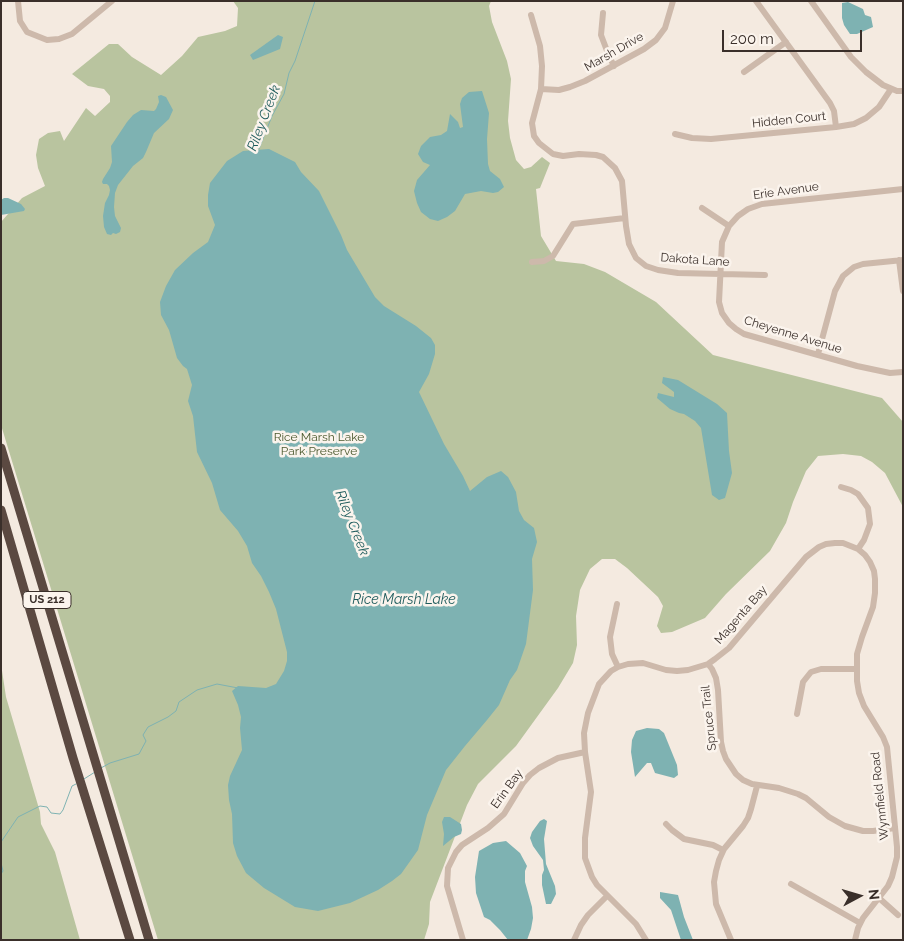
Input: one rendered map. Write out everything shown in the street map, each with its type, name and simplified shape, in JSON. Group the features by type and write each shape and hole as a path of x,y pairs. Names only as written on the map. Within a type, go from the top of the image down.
{"highway":[{"name":"US 212","path":"1,448 149,940"},
{"name":"US 212","path":"1,510 73,758 130,940"}],"street":[{"path":"18,1 20,21 26,30 34,36 47,40 59,39 72,34 112,1"},
{"name":"Marsh Drive","path":"541,89 559,90 570,87 644,49 656,40 665,28 673,1"},
{"path":"756,1 830,103 834,111 836,127"},
{"path":"811,1 851,57 866,72 883,85 897,91 903,91"},
{"path":"603,13 601,35 614,66"},
{"name":"Dakota Lane","path":"531,15 540,46 542,66 541,89 532,123 534,136 546,150 555,155 596,155 603,157 615,168 622,181 625,218 630,244 636,258 646,266 671,272 765,275"},
{"path":"744,72 786,42"},
{"name":"Hidden Court","path":"675,134 692,138 711,139 854,124 866,118 879,107 891,88"},
{"name":"Erie Avenue","path":"729,226 748,209 762,204 903,189"},
{"path":"702,208 729,226 722,242 720,274"},
{"path":"532,262 553,256 573,224 625,218"},
{"path":"818,354 835,292 847,272 862,264 901,260 903,291"},
{"path":"843,266 847,272"},
{"name":"Cheyenne Avenue","path":"720,274 719,302 722,313 729,323 744,334 857,366 890,373 903,372"},
{"path":"841,487 858,494 868,508 870,524 868,532 858,549"},
{"name":"Magenta Bay","path":"618,667 643,663 666,670 688,670 708,664 729,648 812,551 826,544 835,543 843,543 858,549"},
{"name":"Wynnfield Road","path":"855,940 860,923 888,886 895,868 897,852 887,747 884,737 864,706 857,681 857,654 873,607 876,579 868,559 858,549"},
{"path":"617,604 610,637 612,654 618,667 599,684 585,723 585,752 591,792 585,838 585,858 597,885 636,924 646,940"},
{"name":"Spruce Trail","path":"708,664 712,669 718,690 721,742 726,759 736,774 743,780 757,786 779,788 798,794 845,826 873,831 895,828"},
{"path":"797,714 803,682 811,672 821,669 856,669"},
{"name":"Erin Bay","path":"463,940 447,886 448,868 456,852 462,845 488,828 504,814 523,783 539,768 558,758 585,752"},
{"path":"731,940 716,904 714,882 718,860 723,850 748,818 757,786"},
{"path":"666,824 684,839 706,843 723,850"},
{"path":"791,884 860,923"},
{"path":"574,940 584,920 607,896"},
{"path":"879,898 898,915"}],"green space":[{"name":"Rice Marsh Lake Park Preserve","path":"233,1 491,1 489,6 492,22 507,61 511,79 508,121 516,160 524,169 531,167 542,157 550,163 540,188 536,189 541,236 556,261 584,264 605,272 656,302 713,355 882,398 903,422 903,507 885,473 872,462 861,456 843,454 818,456 806,471 786,523 770,551 726,594 705,618 672,632 661,633 657,626 663,606 658,597 627,568 615,559 602,559 590,569 580,590 576,616 577,645 573,663 558,688 516,746 478,784 467,805 430,902 429,924 424,940 158,940 1,425 1,222 22,198 45,186 38,168 36,155 39,139 48,133 60,131 64,141 86,108 95,116 110,102 110,96 104,89 88,86 72,74 109,44 118,44 132,57 161,75 182,56 198,37 225,31 237,26 238,8"},
{"path":"1,664 6,697 40,812 41,824 55,852 80,940 1,940"}],"water":[{"path":"848,2 863,9 865,15 871,17 873,27 857,34 850,34 842,18 842,3"},
{"path":"278,35 283,37 280,49 253,60 250,55"},
{"path":"482,91 489,113 488,164 490,171 500,179 504,187 498,192 493,193 481,191 465,194 455,211 447,217 438,221 430,219 421,212 414,191 417,180 430,165 423,162 418,154 421,146 430,137 441,135 447,131 450,114 458,122 460,128 463,127 460,104 462,98 469,92"},
{"path":"158,96 166,97 173,110 169,119 154,133 143,158 133,166 118,185 115,193 114,207 115,216 121,228 120,232 116,234 107,234 103,216 110,190 107,184 102,182 112,162 111,146 133,115 141,110 154,111 156,109 159,102"},
{"name":"Rice Marsh Lake","path":"269,149 295,162 301,172 319,191 347,250 375,297 384,306 431,338 435,345 435,354 429,374 419,392 444,444 470,491 487,477 501,471 508,477 516,492 519,511 524,520 534,528 537,542 532,559 533,590 526,644 517,670 510,680 499,705 446,770 427,815 418,850 401,874 378,890 350,903 318,911 295,907 264,888 246,873 233,843 228,785 242,750 241,717 232,691 238,686 266,688 276,684 284,671 287,652 276,609 269,592 252,563 247,546 238,531 220,510 212,483 197,452 193,416 188,401 192,385 187,369 177,358 169,330 161,315 160,302 175,270 208,242 215,225 208,206 210,183 227,161 243,151"},
{"path":"4,198 21,204 25,209 24,211 1,215 1,200"},
{"path":"663,377 678,380 717,404 727,413 732,473 725,498 719,500 712,495 701,428 695,421 684,414 670,409 657,398 658,393 674,397 674,392 662,383"},
{"path":"647,728 659,729 664,733 677,765 678,775 674,778 655,773 651,763 647,763 635,777 631,752 632,740 636,731"},
{"path":"444,817 450,817 461,824 462,830 461,834 443,846 442,822"},
{"path":"544,819 547,821 544,839 546,864 555,886 556,894 551,904 546,904 542,885 543,860 530,838 540,821"},
{"path":"506,841 520,853 527,866 525,882 533,918 527,940 508,940 490,920 484,917 476,893 475,877 479,851 493,843"},
{"path":"660,892 678,895 693,940 681,940 671,910 660,898"}],"waterway":[{"name":"Riley Creek","path":"259,149 272,116 284,94 289,73 295,61 315,1"},
{"name":"Riley Creek","path":"101,768 110,763 139,754 146,741 143,735 148,727 176,711 179,702 197,690 217,684 238,688"},
{"name":"Riley Creek","path":"84,779 95,772"},
{"name":"Riley Creek","path":"1,842 18,817 40,806 47,807 51,813 60,814 72,786 76,784"},
{"name":"Riley Creek","path":"1,863 3,871 1,874"}]}
